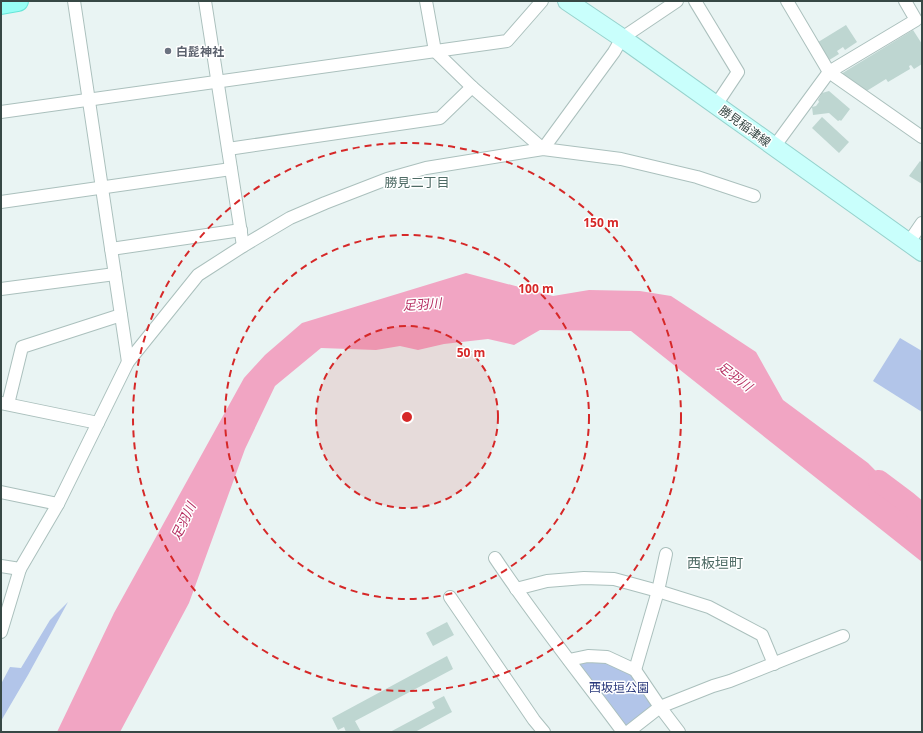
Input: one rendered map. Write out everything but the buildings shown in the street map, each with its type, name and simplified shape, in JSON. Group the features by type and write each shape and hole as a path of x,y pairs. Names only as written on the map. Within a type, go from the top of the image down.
{"main road":[{"path":"1,4 18,1"},
{"name":"勝見稲津線","path":"567,1 716,104 915,247"}],"street":[{"path":"74,1 128,362"},
{"path":"206,1 243,246"},
{"path":"426,1 435,51 472,87 543,149"},
{"path":"1,112 507,41 542,1"},
{"path":"543,149 614,52 622,38 677,1"},
{"path":"695,1 738,72 716,104"},
{"path":"787,1 829,72 922,138"},
{"path":"774,147 829,72 916,20 905,1"},
{"path":"228,149 440,118 472,87"},
{"path":"1,632 20,569 58,504 128,362 198,275 290,218 387,179 426,168 543,149 621,159 697,177 754,196"},
{"path":"1,202 231,169"},
{"path":"915,247 922,223"},
{"path":"111,249 240,230"},
{"path":"1,289 115,274"},
{"path":"98,423 5,403 22,347 121,315"},
{"path":"1,492 58,504"},
{"path":"636,670 658,591 666,554"},
{"path":"495,558 516,589 623,732"},
{"path":"1,566 20,569"},
{"path":"516,589 547,581 584,578 614,579 658,591 709,607 762,635 774,664"},
{"path":"450,597 534,720 544,732"},
{"path":"628,732 660,707 713,686 730,682 843,636"},
{"path":"569,660 588,656 608,657 636,670 660,707 679,732"}],"green space":[{"path":"900,338 922,351 922,412 873,381"},
{"path":"68,602 1,721 1,684 10,667 21,668 50,620"},
{"name":"西坂垣公園","path":"594,658 633,672 656,709 626,730 575,664"}],"water":[{"path":"466,273 553,296 589,290 640,291 671,296 756,352 783,400 868,463 922,518 922,562 631,331 540,330 514,345 488,339 444,344 418,350 400,346 376,350 321,348 275,386 245,449 189,603 120,732 57,732 114,613 244,378 265,355 302,323"}],"waterway":[{"name":"足羽川","path":"879,481 922,515"}],"place":[{"name":"白髭神社","path":"168,51"}],"district":[{"name":"勝見二丁目","path":"417,182"},
{"name":"西板垣町","path":"715,562"}]}
